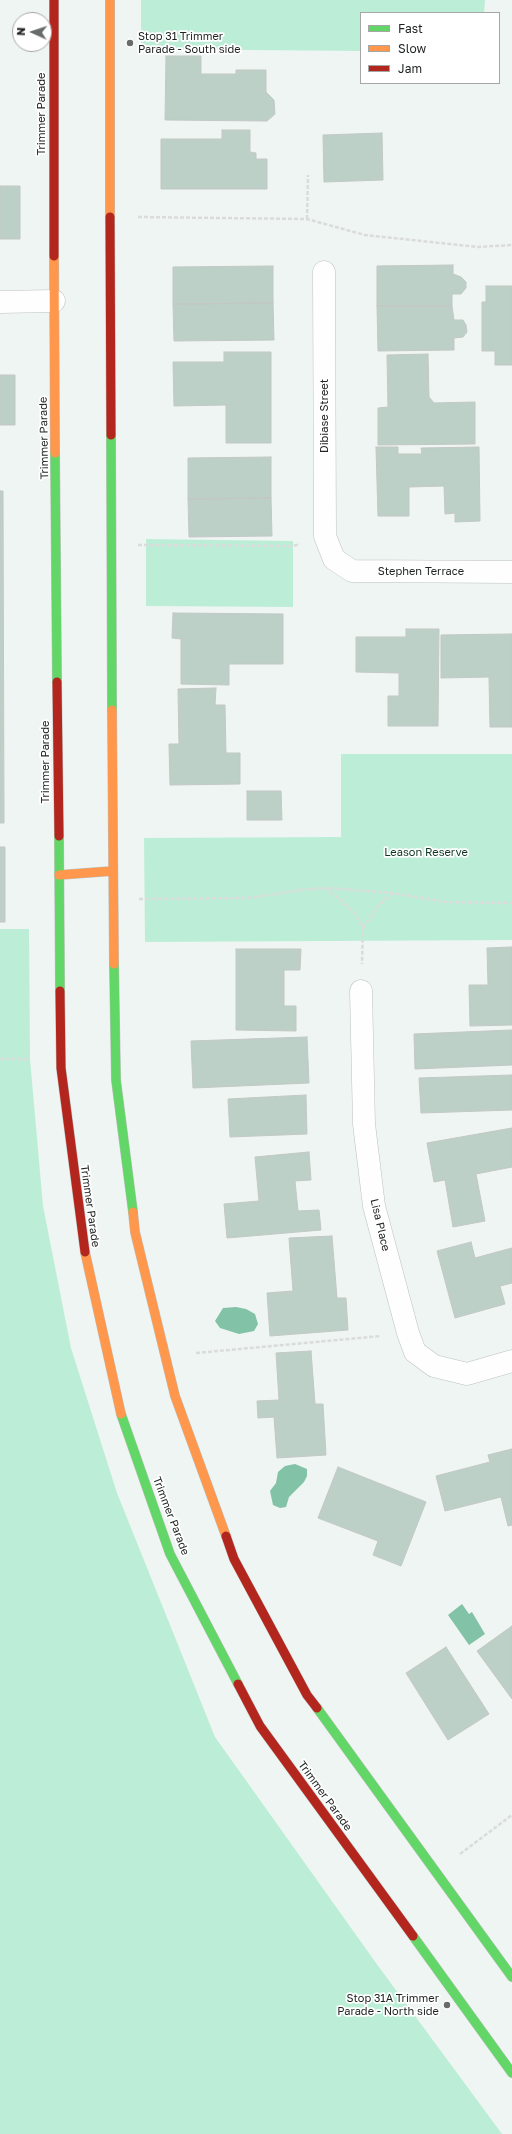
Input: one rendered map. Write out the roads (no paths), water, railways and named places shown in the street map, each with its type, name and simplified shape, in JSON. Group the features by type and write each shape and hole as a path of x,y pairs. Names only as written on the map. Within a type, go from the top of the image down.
{"main road":[{"name":"Trimmer Parade","path":"54,0 54,301 62,1068 82,1240 121,1414 170,1554 260,1726 512,2073"},
{"path":"110,0 112,217 112,871 116,1080 134,1232 175,1396 234,1558 307,1695 512,1977"},
{"path":"59,875 112,871"}],"street":[{"name":"Dibiase Street","path":"324,272 326,536 334,559"},
{"path":"0,302 54,301"},
{"name":"Stephen Terrace","path":"334,559 352,571 512,572"},
{"name":"Lisa Place","path":"361,991 364,1124 374,1206 408,1333 415,1352 434,1366 467,1374 512,1361"}],"place":[{"name":"Stop 31 Trimmer Parade - South side","path":"130,43"},
{"name":"Stop 31A Trimmer Parade - North side","path":"447,2005"}],"park label":[{"name":"Leason Reserve","path":"426,853"}]}
